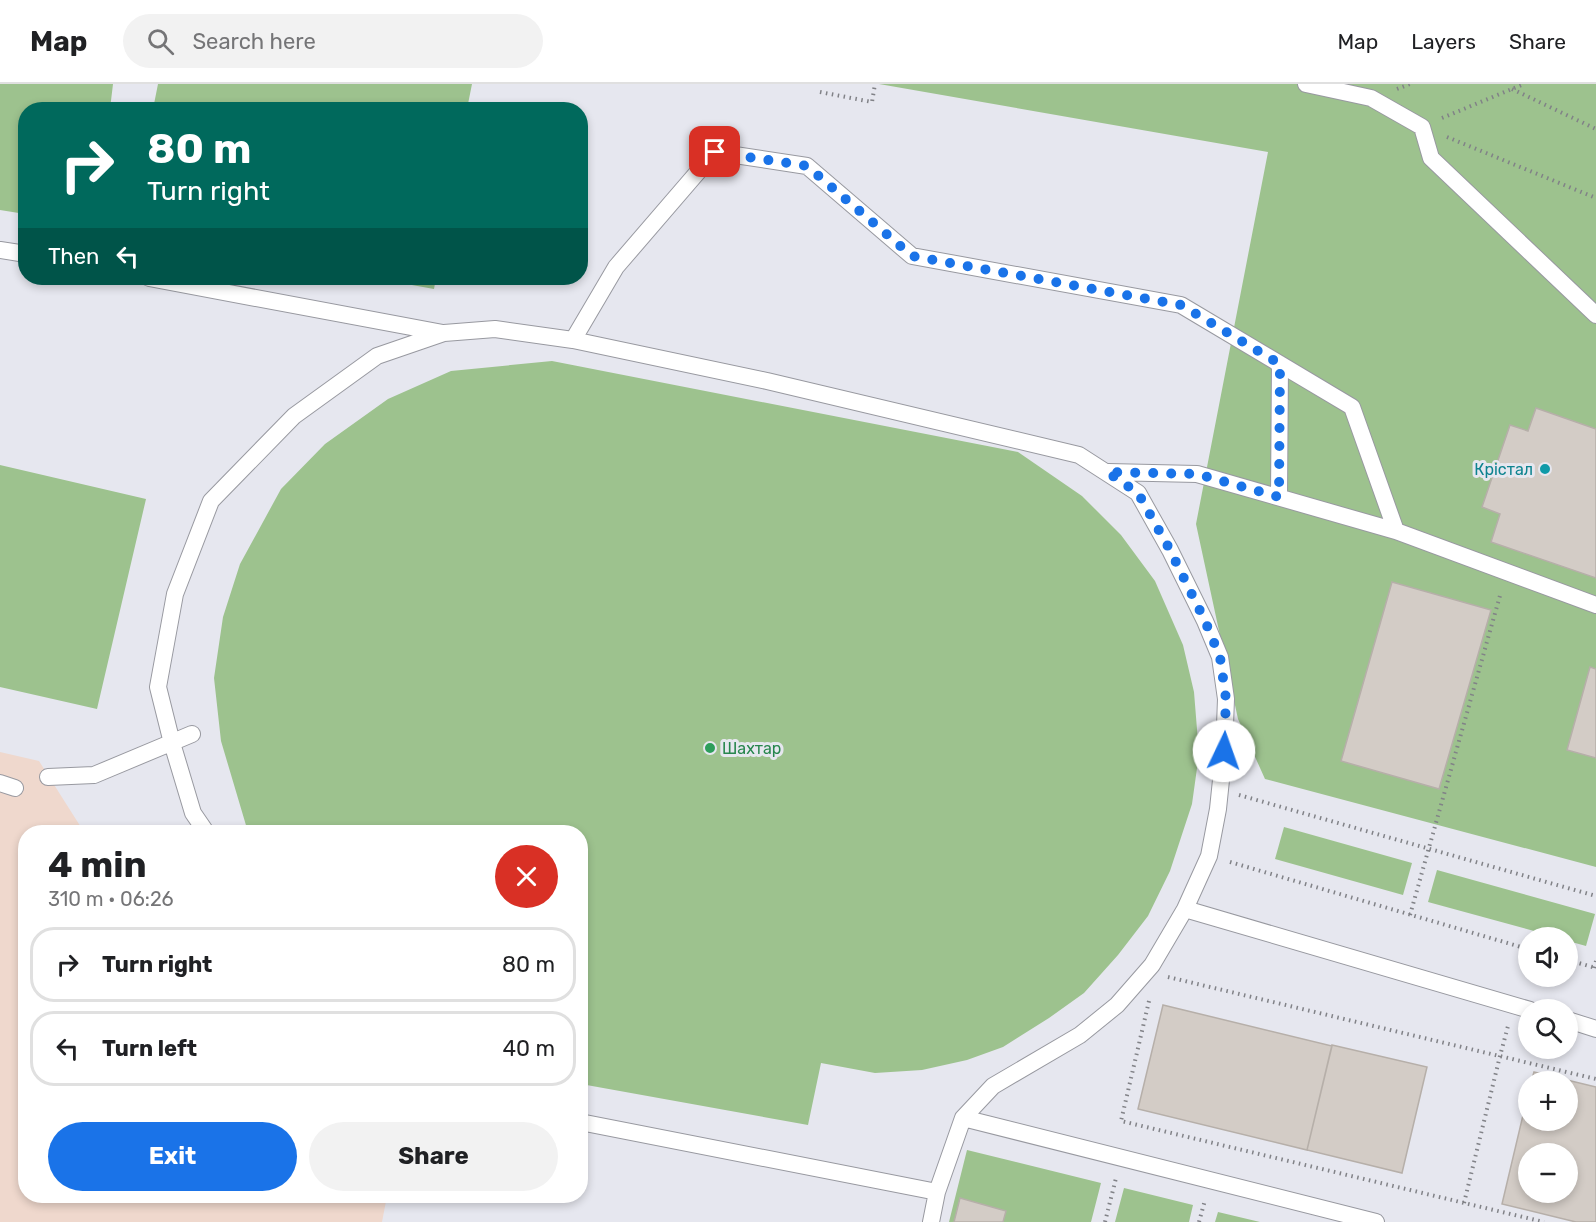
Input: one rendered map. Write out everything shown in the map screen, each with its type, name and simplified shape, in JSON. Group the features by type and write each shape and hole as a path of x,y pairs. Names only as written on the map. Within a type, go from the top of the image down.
{"lane":[{"path":"1306,84 1371,98 1422,127 1431,158 1596,315"},
{"path":"573,340 616,267 715,152 807,166 912,256 1181,305 1352,407 1396,531"},
{"path":"0,250 18,253"},
{"path":"187,285 444,333"},
{"path":"201,825 193,813 158,687 175,594 211,501 294,416 377,356 444,333 495,329 573,340 767,381 1079,455 1138,493 1175,560 1220,657 1226,699 1224,751 1209,856 1185,909 1152,965 1117,1005 1080,1035 993,1086 963,1118 938,1192 931,1222"},
{"path":"1279,497 1280,364"},
{"path":"1107,472 1197,474 1396,531 1596,605"},
{"path":"48,777 94,775 192,734"},
{"path":"1185,909 1518,1006"},
{"path":"1578,1023 1596,1029"},
{"path":"963,1118 1376,1222"},
{"path":"588,1124 938,1192"}],"path":[{"path":"820,92 872,102 875,84"},
{"path":"1422,127 1524,84"},
{"path":"1511,89 1596,129"},
{"path":"1422,127 1596,198"},
{"path":"1410,915 1507,572"},
{"path":"1220,790 1596,896"},
{"path":"1209,856 1518,946"},
{"path":"1578,963 1595,968 1596,961"},
{"path":"1167,977 1596,1079"},
{"path":"1150,996 1121,1120 1544,1222"},
{"path":"1464,1203 1500,1056 1518,1016"},
{"path":"1105,1222 1116,1178"},
{"path":"1199,1222 1205,1200"}],"shaded area":[{"path":"0,752 39,761 80,825 18,825 18,1203 386,1203 382,1222 0,1222"}],"green space":[{"path":"0,84 113,84 111,102 18,102 18,213 0,210"},
{"path":"158,84 472,84 468,102 154,102"},
{"path":"879,84 1596,84 1596,867 1265,779 1238,719 1196,524 1268,152"},
{"path":"412,285 435,285 434,289"},
{"name":"Шахтар","path":"552,361 1018,452 1082,496 1121,535 1155,581 1183,645 1194,692 1199,754 1192,804 1170,871 1148,916 1118,955 1084,993 1003,1047 967,1060 922,1070 875,1073 821,1063 808,1125 588,1085 588,825 246,825 221,741 214,678 223,617 240,564 281,489 325,444 388,399 451,371"},
{"path":"0,465 146,499 97,709 0,687"},
{"path":"1284,827 1412,863 1403,895 1275,859"},
{"path":"1437,870 1595,914 1586,946 1578,944 1578,927 1519,927 1428,902"},
{"path":"967,1150 1101,1183 1091,1222 949,1222"},
{"path":"1124,1188 1193,1205 1189,1222 1115,1222"},
{"path":"1218,1212 1260,1222 1215,1222"}],"building":[{"name":"Крістал","path":"1536,408 1596,429 1596,578 1491,542 1500,514 1482,507 1510,425 1528,431"},
{"path":"1392,582 1491,610 1439,789 1341,761"},
{"path":"1590,667 1596,669 1596,758 1567,750"},
{"path":"1163,1005 1332,1046 1307,1150 1138,1109"},
{"path":"1332,1045 1427,1067 1402,1173 1307,1150"},
{"path":"1578,1083 1596,1087 1596,1222 1576,1222 1502,1204 1519,1131 1578,1131"},
{"path":"960,1198 1006,1211 1003,1222 954,1222"}],"place":[{"name":"Крістал","path":"1545,469"},
{"name":"Шахтар","path":"710,748"}],"route":[{"path":"715,152 807,166 912,256 1181,305 1280,364 1279,497 1197,474 1107,472 1138,493 1170,550 1205,621 1220,657 1226,699 1224,751"}]}
